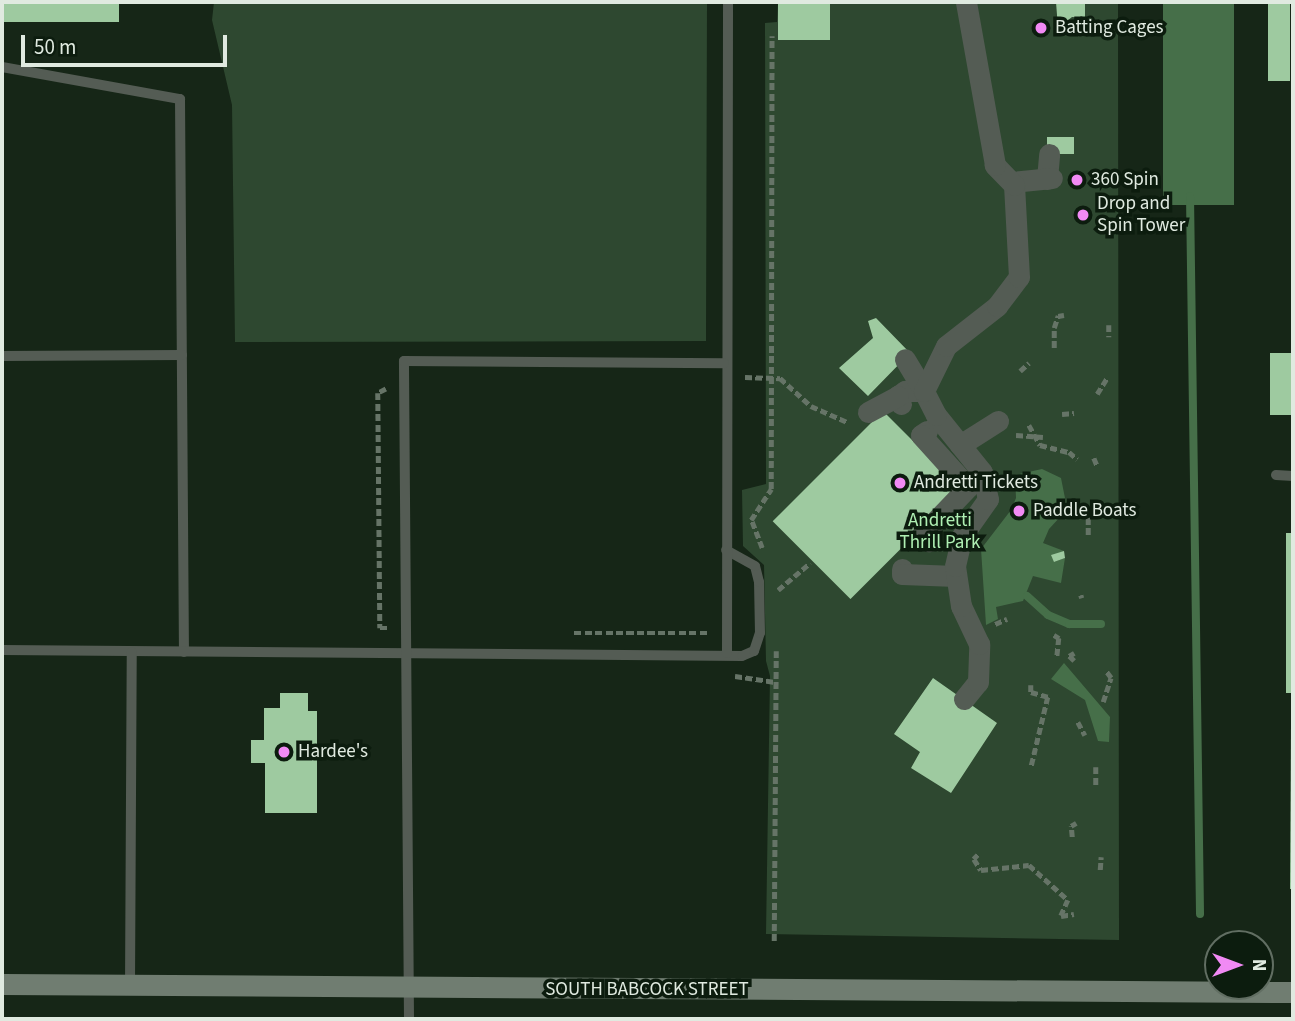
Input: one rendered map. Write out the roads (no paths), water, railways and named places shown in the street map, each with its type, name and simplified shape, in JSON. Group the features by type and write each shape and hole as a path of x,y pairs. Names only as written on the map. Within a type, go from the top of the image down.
{"main road":[{"name":"SOUTH BABCOCK STREET","path":"2,984 408,990 1293,992"}],"street":[{"path":"924,391 946,346 998,306 1019,277 1019,230 1012,183 995,165 966,2"},
{"path":"1012,183 1050,178 1049,155"},
{"path":"905,359 955,439 982,472 988,499 962,536 956,576 961,606 981,631 978,682 964,699"},
{"path":"869,412 900,400 905,391 924,391"},
{"path":"928,541 921,536 968,487 921,435 925,442 955,439 998,421"},
{"path":"902,569 902,575 956,576"}],"lane":[{"path":"727,653 724,363 728,2"},
{"path":"2,67 180,99 184,652"},
{"path":"2,356 182,355"},
{"path":"409,1019 404,651 404,361 724,363"},
{"path":"1276,475 1293,476"},
{"path":"2,650 727,653 742,656 754,651 761,633 755,566 726,550"},
{"path":"130,986 132,652"}],"waterway":[{"path":"1190,196 1200,914"},
{"path":"1027,596 1048,615 1069,624 1101,624"}],"place":[{"name":"Batting Cages","path":"1041,28"},
{"name":"360 Spin","path":"1077,180"},
{"name":"Drop and Spin Tower","path":"1083,215"},
{"name":"Andretti Tickets","path":"900,483"},
{"name":"Paddle Boats","path":"1019,511"},
{"name":"Hardee's","path":"284,752"}],"park label":[{"name":"Andretti Thrill Park","path":"940,532"}]}
